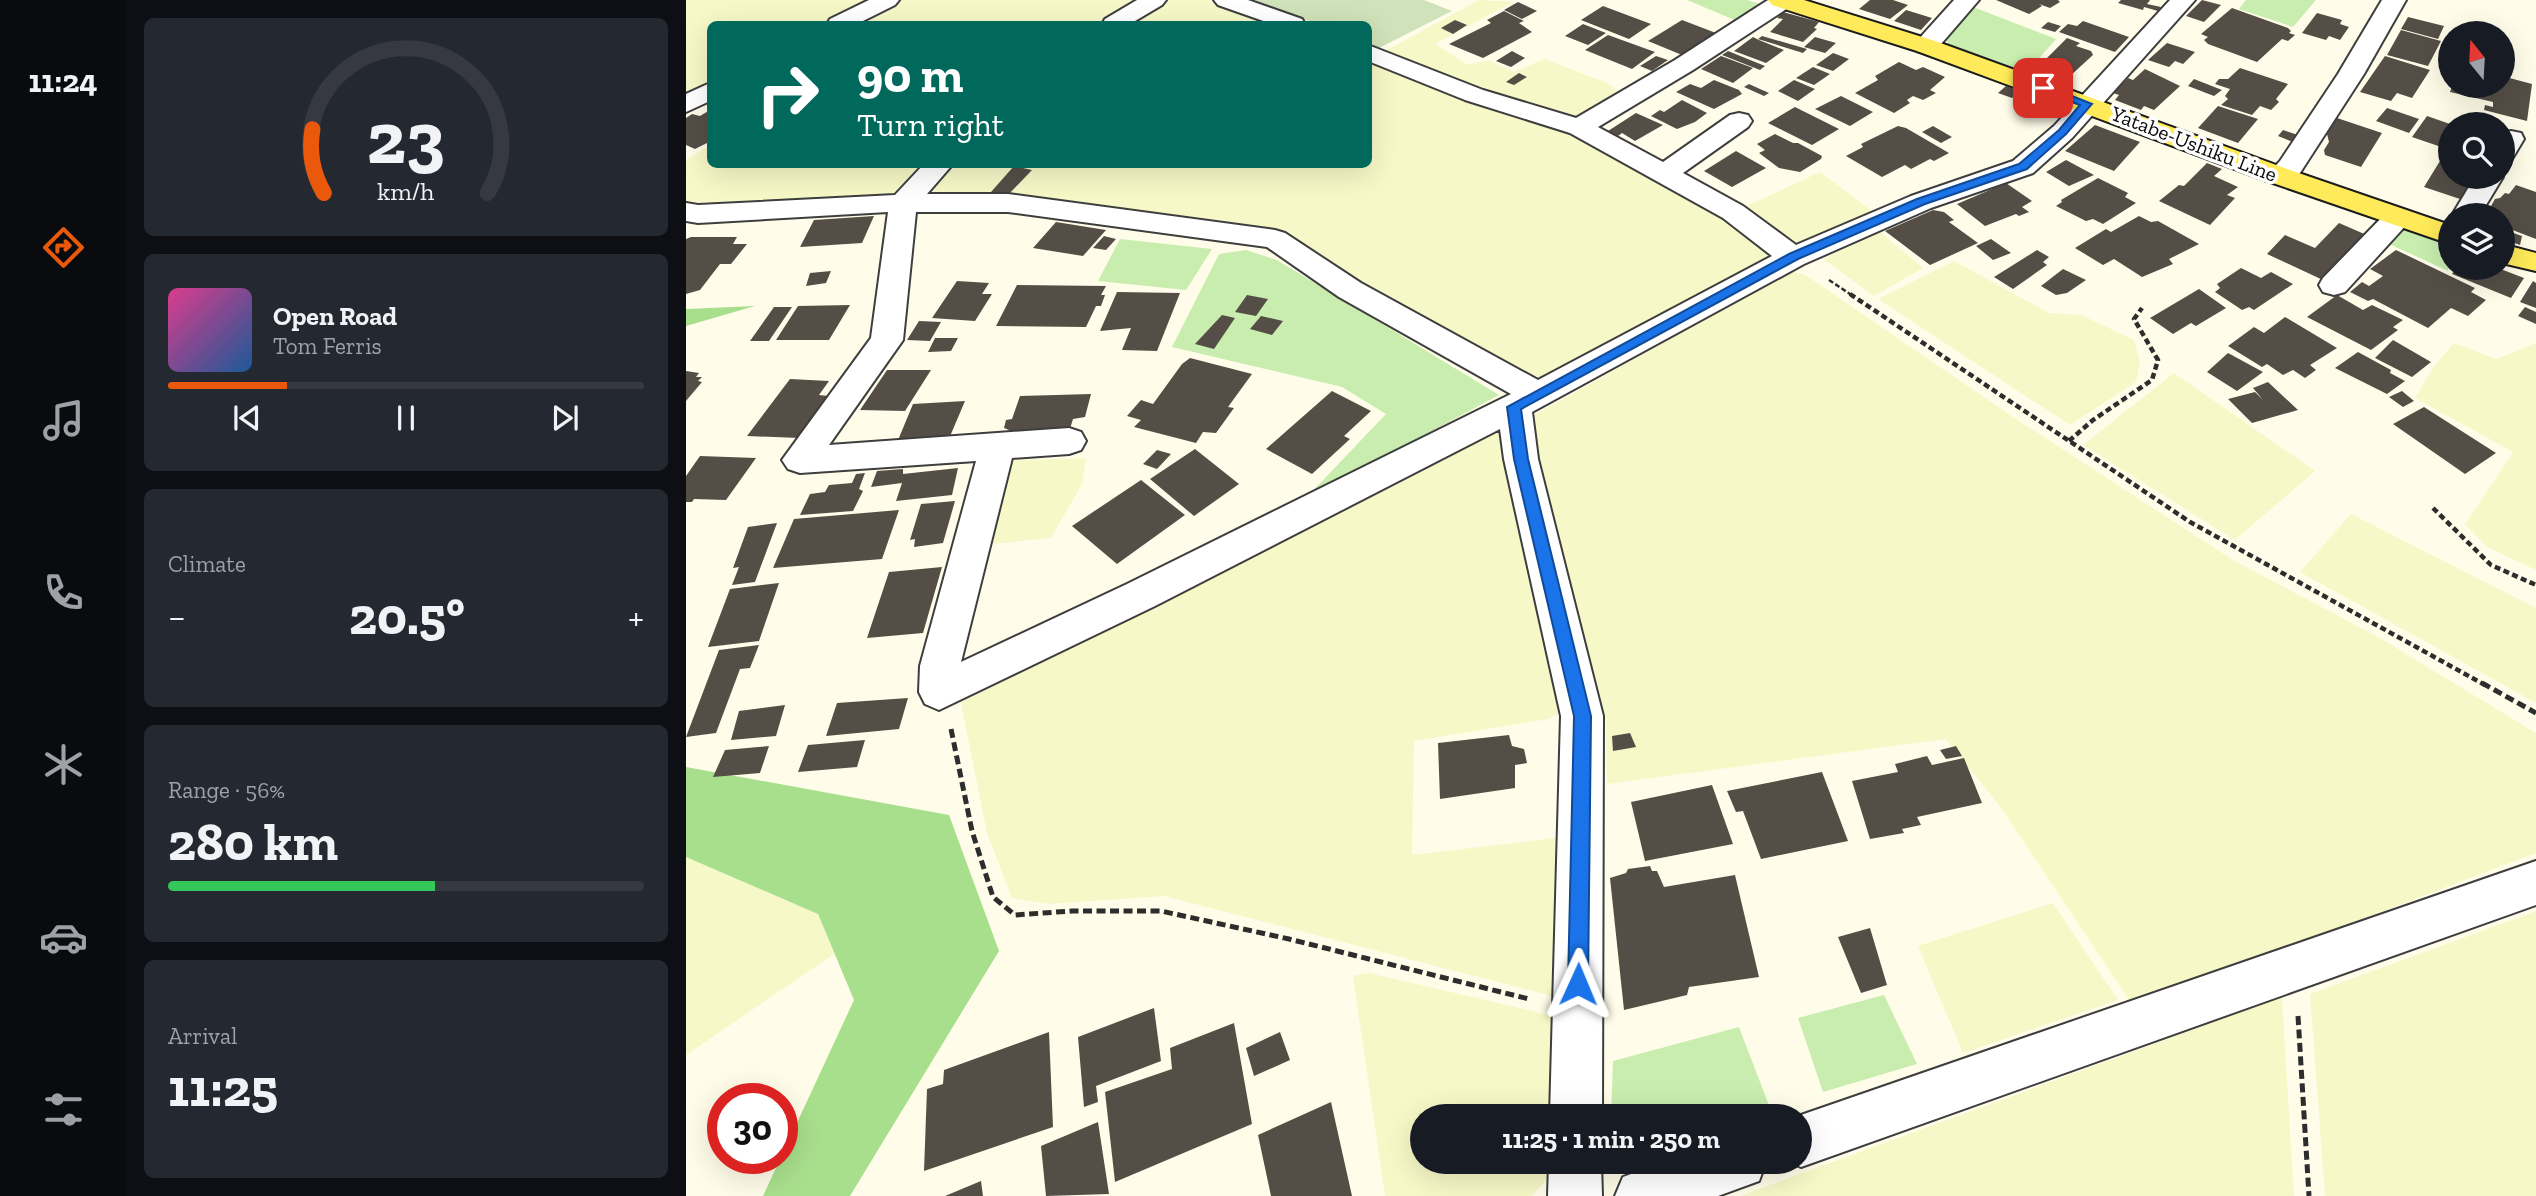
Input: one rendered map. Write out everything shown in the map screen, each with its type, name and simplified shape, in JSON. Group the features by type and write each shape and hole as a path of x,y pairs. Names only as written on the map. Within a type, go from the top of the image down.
{"main road":[{"name":"Yatabe-Ushiku Line","path":"1781,1 1926,46 2438,231"},
{"path":"2515,256 2536,262"}],"street":[{"path":"845,21 887,0"},
{"path":"1119,21 1153,0"},
{"path":"1226,0 1285,21"},
{"path":"1926,46 1967,0"},
{"path":"997,447 940,666 939,692 1141,595 1525,400 1793,257 1921,202 2023,167 2063,132 2183,0"},
{"path":"2280,176 2290,167 2351,75 2394,0"},
{"path":"1578,127 1684,65 1781,1"},
{"path":"1372,54 1474,95 1578,127 1733,212 1793,257"},
{"path":"686,104 707,93"},
{"path":"1665,173 1739,121"},
{"path":"936,168 903,203 887,340 800,460 1069,441"},
{"path":"686,212 724,213 903,203 1008,203 1275,239 1350,290 1525,400"},
{"path":"2334,285 2398,217"},
{"path":"1525,400 1521,459 1582,716 1576,1104"},
{"path":"1812,1137 2536,883"},
{"path":"1575,1174 1575,1196"},
{"path":"1642,1196 1705,1174"}],"path":[{"path":"1793,257 2190,522 2536,713"},
{"path":"2069,441 2093,420 2152,380 2158,360 2134,319 2141,308"},
{"path":"2433,508 2491,565 2536,585"},
{"path":"947,688 950,724 972,831 993,897 1015,915 1072,911 1161,911 1289,939 1577,1011"},
{"path":"2286,972 2297,1001 2309,1196"}],"green space":[{"path":"686,0 874,0 832,21 707,21 707,86 686,96"},
{"path":"898,0 1141,0 1107,21 857,21"},
{"path":"1165,0 1207,0 1269,21 1131,21"},
{"path":"1248,0 1424,0 1452,11 1379,48 1372,45 1372,21 1309,21"},
{"path":"1479,0 1513,2 1435,44 1468,65 1488,60 1514,72 1544,59 1607,83 1620,93 1574,122 1486,95 1385,51"},
{"path":"1687,0 1747,0 1760,4 1737,21"},
{"path":"2246,0 2316,0 2293,27 2239,9"},
{"path":"1973,7 2056,39 2027,72 1948,44 1946,39"},
{"path":"1372,60 1453,94 1565,132 1591,144 1728,217 1775,256 1549,379 1531,375 1364,286 1311,249 1281,233 1045,197 935,195 931,186 950,168 1372,168"},
{"path":"707,147 707,168 926,168 904,190 886,199 765,203 686,202 686,160"},
{"path":"1820,172 1873,212 1792,245 1739,210"},
{"path":"2398,230 2410,231 2438,242 2438,266 2387,243"},
{"path":"1880,232 1923,268 1874,296 1823,259"},
{"path":"1120,239 1212,249 1186,290 1098,281"},
{"path":"1246,250 1277,260 1499,395 1305,499 1386,414 1342,387 1172,347 1219,254"},
{"path":"1954,261 2049,313 2081,315 2134,340 2140,362 2136,382 2070,425 1878,299"},
{"path":"1790,272 1804,274 2013,417 2233,560 2378,637 2536,733 2536,853 2133,1006 1999,805 1946,739 1607,784 1606,720 1530,451 1529,418"},
{"path":"755,306 686,326 686,309"},
{"path":"2454,343 2496,359 2536,343 2536,570 2487,547 2465,524 2513,452 2415,398 2434,366"},
{"path":"2174,373 2315,471 2235,540 2083,445"},
{"path":"1496,432 1504,433 1526,559 1563,710 1549,719 1414,741 1412,855 1563,837 1560,998 1164,896 1049,904 1012,898 987,833 960,698 1303,531"},
{"path":"1086,458 1082,484 1051,538 993,544 986,535 1004,461"},
{"path":"2351,514 2536,608 2536,703 2300,572"},
{"path":"686,767 949,815 999,951 850,1196 763,1196 773,1174 798,1174 798,1121 854,1000 818,914 686,857"},
{"path":"686,857 818,914 834,954 686,1055"},
{"path":"2053,903 2118,1000 1963,1053 1918,946"},
{"path":"2536,911 2536,1196 2325,1196 2310,994"},
{"path":"1369,973 1562,1018 1553,1104 1410,1104 1410,1174 1547,1174 1546,1180 1532,1196 1385,1196 1353,976"},
{"path":"1884,995 1917,1064 1823,1092 1798,1018"},
{"path":"2282,997 2294,1196 1740,1196 1800,1174 1812,1174 1812,1170"},
{"path":"1739,1027 1768,1104 1611,1104 1613,1061"}],"building":[{"path":"1870,0 1893,0 1908,5 1890,19 1859,9"},
{"path":"1996,0 2060,2 2050,8 2039,4 2042,6 2029,14"},
{"path":"2121,0 2150,0 2147,4 2161,7 2158,11 2144,7 2143,10 2118,3"},
{"path":"2202,0 2221,5 2204,22 2186,16"},
{"path":"1518,2 1537,11 1522,19 1504,10"},
{"path":"1603,6 1651,24 1629,39 1581,20"},
{"path":"2232,8 2288,28 2291,31 2289,33 2295,35 2288,41 2282,39 2257,62 2208,44 2204,40 2208,37 2201,34"},
{"path":"1906,10 1932,18 1921,30 1894,21"},
{"path":"1504,11 1524,21 1519,23 1532,32 1483,58 1449,44 1491,23 1487,20"},
{"path":"1783,12 1819,22 1814,28 1817,29 1803,42 1770,32 1783,19 1777,18"},
{"path":"2317,13 2342,20 2340,24 2349,27 2340,40 2329,36 2326,40 2302,33"},
{"path":"2408,17 2438,24 2438,39 2401,29"},
{"path":"1455,20 1467,25 1453,34 1441,28"},
{"path":"1682,20 1716,33 1682,55 1648,41"},
{"path":"2083,21 2129,37 2115,52 2059,32 2068,24 2077,26"},
{"path":"2048,22 2061,26 2055,32 2041,28"},
{"path":"1583,24 1606,33 1588,45 1565,36"},
{"path":"2401,30 2438,40 2438,47 2428,66 2387,55"},
{"path":"1608,35 1655,52 1632,69 1585,50"},
{"path":"1762,36 1807,49 1803,53 1758,39"},
{"path":"1753,37 1784,50 1766,63 1734,51"},
{"path":"1815,37 1836,43 1825,53 1804,47"},
{"path":"2067,38 2080,43 2076,46 2091,51 2093,55 2070,76 2063,76 2069,80 2062,82 2032,73"},
{"path":"2167,43 2195,52 2183,64 2175,61 2169,67 2148,60"},
{"path":"1512,51 1525,58 1511,67 1496,61"},
{"path":"1728,51 1765,66 1760,70 1722,55"},
{"path":"1833,53 1849,59 1833,71 1816,65"},
{"path":"1656,56 1668,60 1652,71 1640,66"},
{"path":"1721,56 1753,68 1733,83 1701,69"},
{"path":"2385,56 2430,70 2412,98 2397,93 2391,101 2360,92"},
{"path":"1899,62 1916,70 1923,67 1945,77 1930,90 1936,93 1923,100 1913,96 1907,100 1910,103 1894,113 1855,93 1878,80 1875,76"},
{"path":"1813,67 1830,74 1814,85 1796,78"},
{"path":"2240,68 2288,84 2276,99 2279,102 2271,110 2260,106 2252,115 2221,105 2228,99 2225,96 2230,89 2215,84 2219,79 2228,79"},
{"path":"2145,69 2180,86 2154,110 2144,106 2141,110 2115,100 2119,95 2113,93 2128,78 2133,80"},
{"path":"1519,73 1527,77 1514,85 1506,82"},
{"path":"2194,79 2222,90 2214,96 2188,86"},
{"path":"2515,79 2532,84 2527,121 2515,118 2515,112 2484,110 2485,105 2493,107 2493,102 2476,98 2515,98"},
{"path":"1714,80 1739,90 1742,94 1714,109 1676,92 1690,84 1701,88"},
{"path":"1794,80 1815,89 1798,101 1778,91"},
{"path":"1749,84 1769,93 1764,96 1744,87"},
{"path":"2006,86 2020,91 2012,98 1998,93"},
{"path":"1841,96 1873,112 1850,126 1815,109"},
{"path":"1682,100 1707,113 1695,122 1677,129 1651,116 1660,110 1664,112"},
{"path":"2218,106 2258,119 2238,143 2198,128"},
{"path":"1795,107 1839,129 1812,145 1768,123"},
{"path":"2387,108 2419,119 2409,133 2376,121"},
{"path":"707,112 707,143 695,149 686,145 686,118 692,114 700,116"},
{"path":"1636,113 1663,125 1635,141 1622,133 1618,136 1608,131"},
{"path":"2427,116 2438,120 2438,146 2412,137"},
{"path":"2337,118 2382,133 2361,167 2325,155 2324,150 2329,142 2327,134"},
{"path":"2095,125 2140,142 2114,171 2065,151"},
{"path":"1898,126 1949,153 1911,169 1905,165 1882,177 1846,156 1863,147 1861,144"},
{"path":"1933,126 1952,137 1941,143 1922,132"},
{"path":"2283,130 2298,135 2293,142 2278,136"},
{"path":"1775,134 1822,156 1821,159 1800,172 1779,168 1759,153 1765,150 1757,144"},
{"path":"1736,151 1766,168 1732,187 1704,171"},
{"path":"2066,160 2094,175 2069,186 2046,172"},
{"path":"2207,163 2222,169 2214,176 2238,187 2227,195 2235,198 2210,225 2159,201 2179,185 2184,186"},
{"path":"2438,164 2438,189 2466,189 2460,199 2424,187"},
{"path":"1012,168 1032,170 1008,195 991,192"},
{"path":"2098,178 2128,193 2125,197 2136,203 2103,224 2093,219 2086,221 2056,206 2061,200"},
{"path":"2006,183 2032,201 2022,207 2029,212 1985,226 1957,204"},
{"path":"2515,186 2536,192 2536,239 2515,231 2515,203 2493,203 2505,193 2509,194"},
{"path":"1933,210 1944,212 1954,220 1949,222 1978,243 1930,265 1885,231"},
{"path":"874,216 862,243 800,247 814,220"},
{"path":"2139,216 2151,222 2158,221 2199,244 2169,259 2173,264 2142,277 2114,259 2103,265 2075,248 2106,229 2111,232"},
{"path":"1056,222 1106,230 1083,256 1033,248"},
{"path":"2339,223 2369,236 2325,281 2267,254 2285,235 2315,248"},
{"path":"2515,234 2522,236 2520,245 2515,243"},
{"path":"1104,236 1116,239 1106,250 1093,248"},
{"path":"737,237 733,244 747,244 731,264 720,264 700,290 686,294 686,239"},
{"path":"1991,239 2011,253 1993,260 1976,246"},
{"path":"2037,250 2049,257 2043,262 2047,265 2013,289 1994,277"},
{"path":"2396,250 2438,270 2438,280 2458,280 2475,288 2471,292 2486,300 2468,316 2451,308 2428,328 2373,299 2368,301 2350,292 2362,282 2369,286 2383,276 2370,269"},
{"path":"2241,268 2261,278 2271,272 2293,284 2254,310 2249,307 2242,310 2215,292 2220,288 2217,284"},
{"path":"2063,269 2086,280 2067,293 2056,295 2041,286"},
{"path":"831,271 826,283 806,286 810,273"},
{"path":"2515,275 2524,278 2511,298 2467,280 2515,280"},
{"path":"957,281 989,283 982,294 992,294 975,321 932,318"},
{"path":"2533,281 2536,283 2536,308 2520,302"},
{"path":"1017,285 1106,286 1101,295 1105,295 1101,306 1096,306 1086,327 996,326"},
{"path":"2199,289 2226,308 2196,326 2191,323 2173,334 2150,318"},
{"path":"1117,292 1180,293 1157,351 1122,350 1131,328 1100,331"},
{"path":"1247,295 1268,299 1256,316 1235,312"},
{"path":"2337,295 2363,310 2372,305 2403,320 2393,327 2398,330 2371,350 2307,317"},
{"path":"850,305 829,340 776,340 798,306"},
{"path":"774,307 792,307 769,341 750,341"},
{"path":"2525,307 2536,312 2536,324 2518,316"},
{"path":"1222,315 1235,318 1214,349 1195,344"},
{"path":"1261,316 1283,321 1272,335 1250,329"},
{"path":"2285,317 2337,348 2310,365 2316,370 2305,378 2293,370 2283,375 2267,364 2262,367 2228,346 2254,327 2264,333"},
{"path":"919,321 941,322 930,341 907,340"},
{"path":"935,338 958,338 951,351 928,352"},
{"path":"2393,340 2431,362 2412,377 2375,358"},
{"path":"2358,352 2405,381 2387,394 2335,368"},
{"path":"2228,353 2263,372 2237,391 2207,372"},
{"path":"1190,358 1252,374 1228,407 1234,408 1216,433 1203,432 1196,443 1134,427 1141,420 1127,416 1141,400 1153,404 1182,364"},
{"path":"887,370 931,370 905,411 860,410"},
{"path":"686,371 699,373 696,377 702,377 698,381 702,382 686,401"},
{"path":"790,379 829,381 819,395 829,396 799,438 747,436"},
{"path":"2268,382 2298,410 2252,423 2228,399 2255,392 2263,400 2253,388"},
{"path":"1332,391 1371,411 1344,436 1350,439 1312,474 1266,449"},
{"path":"2402,391 2414,401 2403,407 2389,397"},
{"path":"1091,394 1085,417 1073,419 1069,432 1007,434 1009,430 1004,428 1006,420 1012,419 1020,396"},
{"path":"965,401 948,441 896,445 913,404"},
{"path":"2424,407 2496,453 2465,474 2393,424"},
{"path":"1195,449 1239,484 1194,516 1150,479"},
{"path":"1157,450 1171,454 1157,469 1143,464"},
{"path":"700,456 756,458 726,500 694,499 692,502 686,502 686,476"},
{"path":"958,468 952,495 896,501 902,483 871,487 877,471 903,469 903,474"},
{"path":"865,473 859,489 863,491 853,511 800,515 810,494 825,492 829,485 852,483 856,474"},
{"path":"1141,480 1185,515 1117,564 1072,526"},
{"path":"955,501 943,543 914,547 915,539 910,540 921,504"},
{"path":"899,510 882,559 773,568 794,519"},
{"path":"777,523 755,582 732,585 739,567 733,568 748,527"},
{"path":"942,567 923,633 867,638 889,572"},
{"path":"779,583 759,641 708,647 730,589"},
{"path":"759,645 750,668 740,669 716,733 686,737 719,650"},
{"path":"908,698 899,729 826,736 837,703"},
{"path":"785,705 776,736 731,740 739,711"},
{"path":"1630,733 1636,747 1613,751 1612,736"},
{"path":"1509,735 1512,746 1524,749 1527,763 1515,765 1515,788 1440,799 1438,743"},
{"path":"865,740 857,767 798,772 808,745"},
{"path":"769,746 760,773 713,777 725,750"},
{"path":"1956,746 1962,756 1946,759 1940,750"},
{"path":"1927,756 1932,765 1964,758 1982,803 1917,817 1921,825 1902,829 1904,833 1870,839 1852,781 1898,772 1895,764"},
{"path":"1822,772 1848,841 1761,859 1743,811 1736,812 1727,791"},
{"path":"1712,785 1733,844 1645,861 1631,802"},
{"path":"1650,866 1652,871 1657,871 1664,887 1735,875 1759,977 1689,987 1687,995 1624,1010 1610,878 1626,873 1628,869"},
{"path":"1870,928 1887,985 1861,993 1838,937"},
{"path":"1154,1008 1161,1061 1096,1086 1098,1102 1084,1107 1078,1037"},
{"path":"1234,1023 1252,1124 1115,1182 1105,1092 1172,1069 1170,1048"},
{"path":"1049,1032 1053,1127 924,1171 927,1089 943,1084 944,1070"},
{"path":"1280,1032 1290,1060 1254,1076 1246,1048"},
{"path":"1331,1102 1352,1196 1271,1196 1258,1135"},
{"path":"1098,1122 1109,1194 1046,1196 1041,1146"},
{"path":"981,1181 983,1196 945,1196"}],"route":[{"path":"1578,984 1582,716 1521,459 1514,407 1793,257 1921,202 2023,167 2063,132 2087,104 2043,88"}]}
